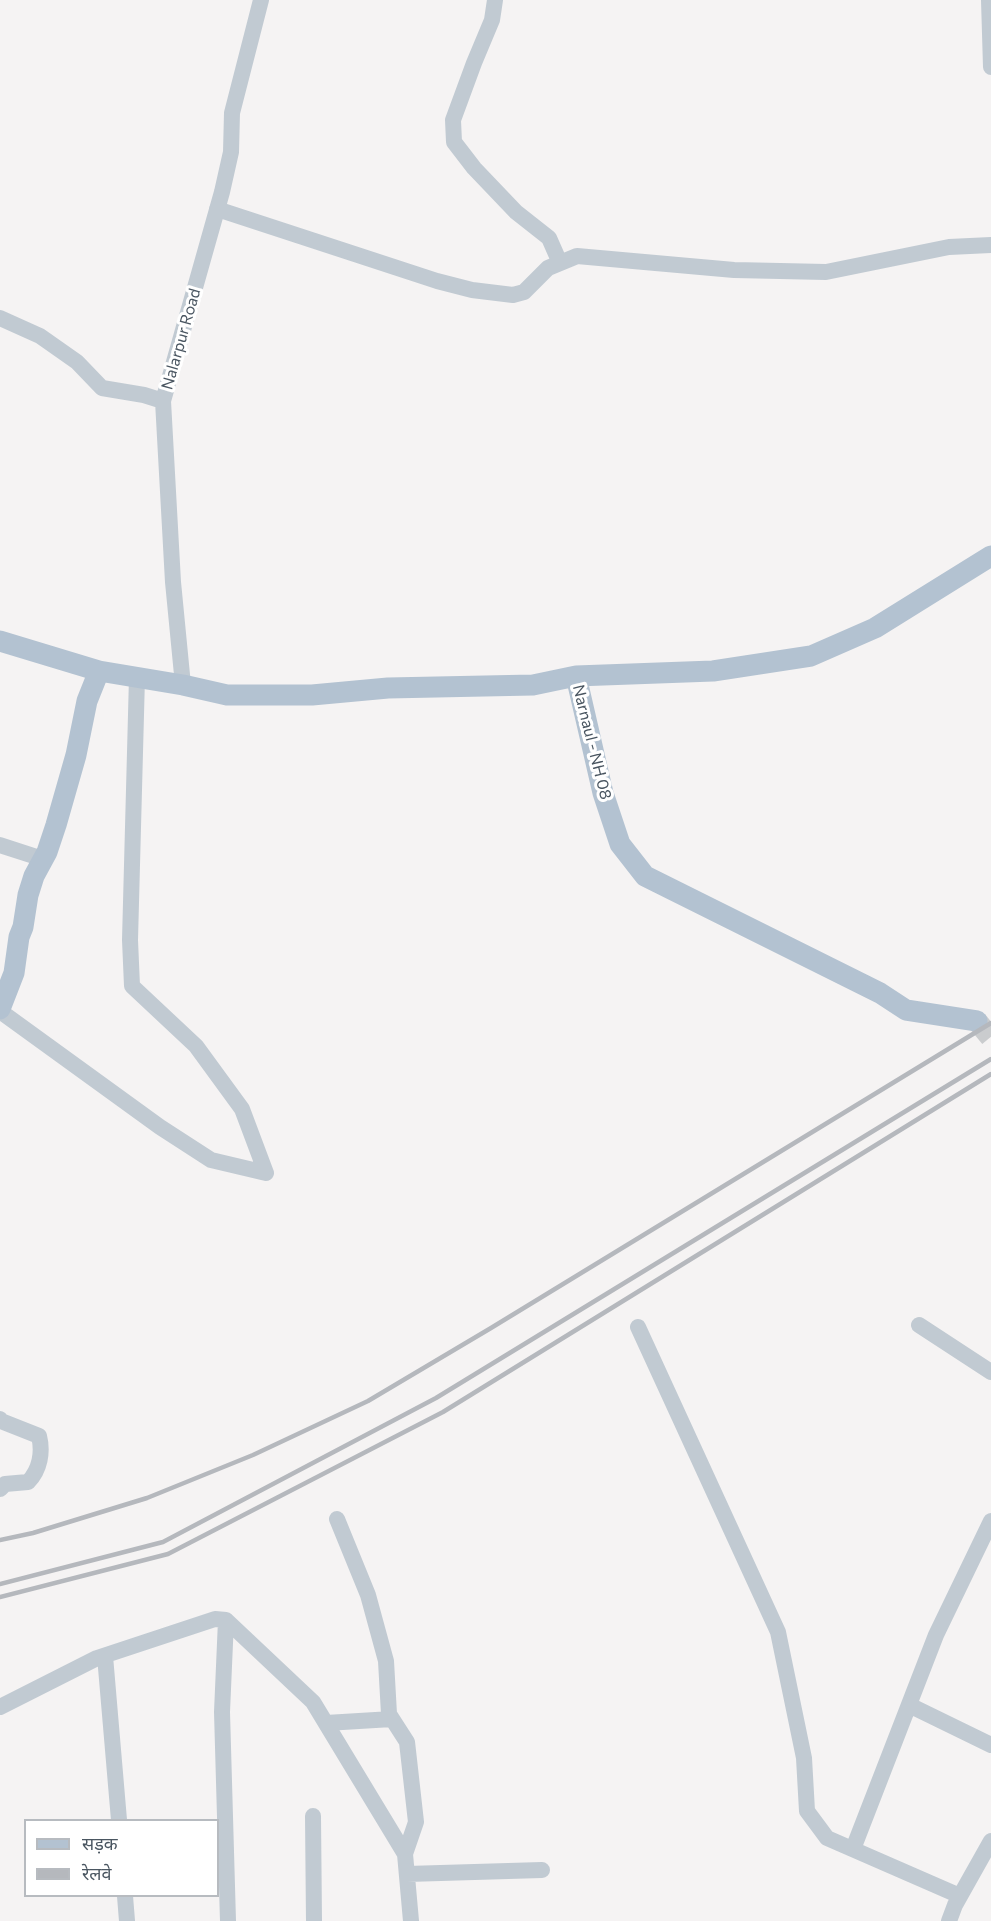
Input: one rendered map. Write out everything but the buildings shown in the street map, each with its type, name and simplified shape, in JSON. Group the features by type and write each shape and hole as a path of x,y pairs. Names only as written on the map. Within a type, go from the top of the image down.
{"main road":[{"name":"Narnaul - NH 08","path":"977,1021 906,1010 880,993 645,876 620,844 603,793 576,676 713,671 811,656 875,628 991,556"},
{"path":"0,641 99,671 227,695 312,695 388,688 533,685 576,676"},
{"path":"0,1010 14,973 28,895 56,825 76,755 87,701 99,671"}],"street":[{"name":"Nalarpur Road","path":"183,685 173,582 163,401 231,152 232,113 261,0"},
{"path":"495,0 492,20 453,120 454,142 474,168 516,212 549,238 560,263"},
{"path":"989,0 991,67"},
{"path":"217,209 437,281 472,290 513,295 524,292 549,268 577,256 734,270 826,272 949,247 991,245"},
{"path":"0,318 40,336 77,362 102,388 144,395 163,401"},
{"path":"0,1010 160,1127 211,1160 266,1173 242,1109 196,1046 132,986 130,940 136,677"},
{"path":"0,845 43,859"},
{"path":"919,1326 991,1372"},
{"path":"638,1327 778,1632 804,1758 807,1811 827,1838 960,1896"},
{"path":"0,1419 39,1436 42,1448 36,1475 28,1482 5,1484 0,1490"},
{"path":"337,1519 368,1595 386,1660 389,1714 407,1742 416,1822 405,1854 411,1921"},
{"path":"853,1849 936,1635 991,1521"},
{"path":"0,1707 105,1656 215,1619 226,1620 313,1702 405,1854"},
{"path":"226,1620 222,1712 228,1921"},
{"path":"105,1656 119,1819"},
{"path":"909,1706 991,1745"},
{"path":"326,1724 392,1719"},
{"path":"313,1816 314,1921"},
{"path":"949,1921 960,1896 991,1841"},
{"path":"407,1874 542,1870"},
{"path":"125,1897 127,1921"}],"tunnel":[{"path":"977,1021 991,1038"}],"railway":[{"path":"0,1540 33,1533 147,1498 253,1455 368,1401 991,1023"},
{"path":"0,1584 163,1542 436,1398 991,1059"},
{"path":"0,1597 168,1554 443,1412 991,1074"}]}
